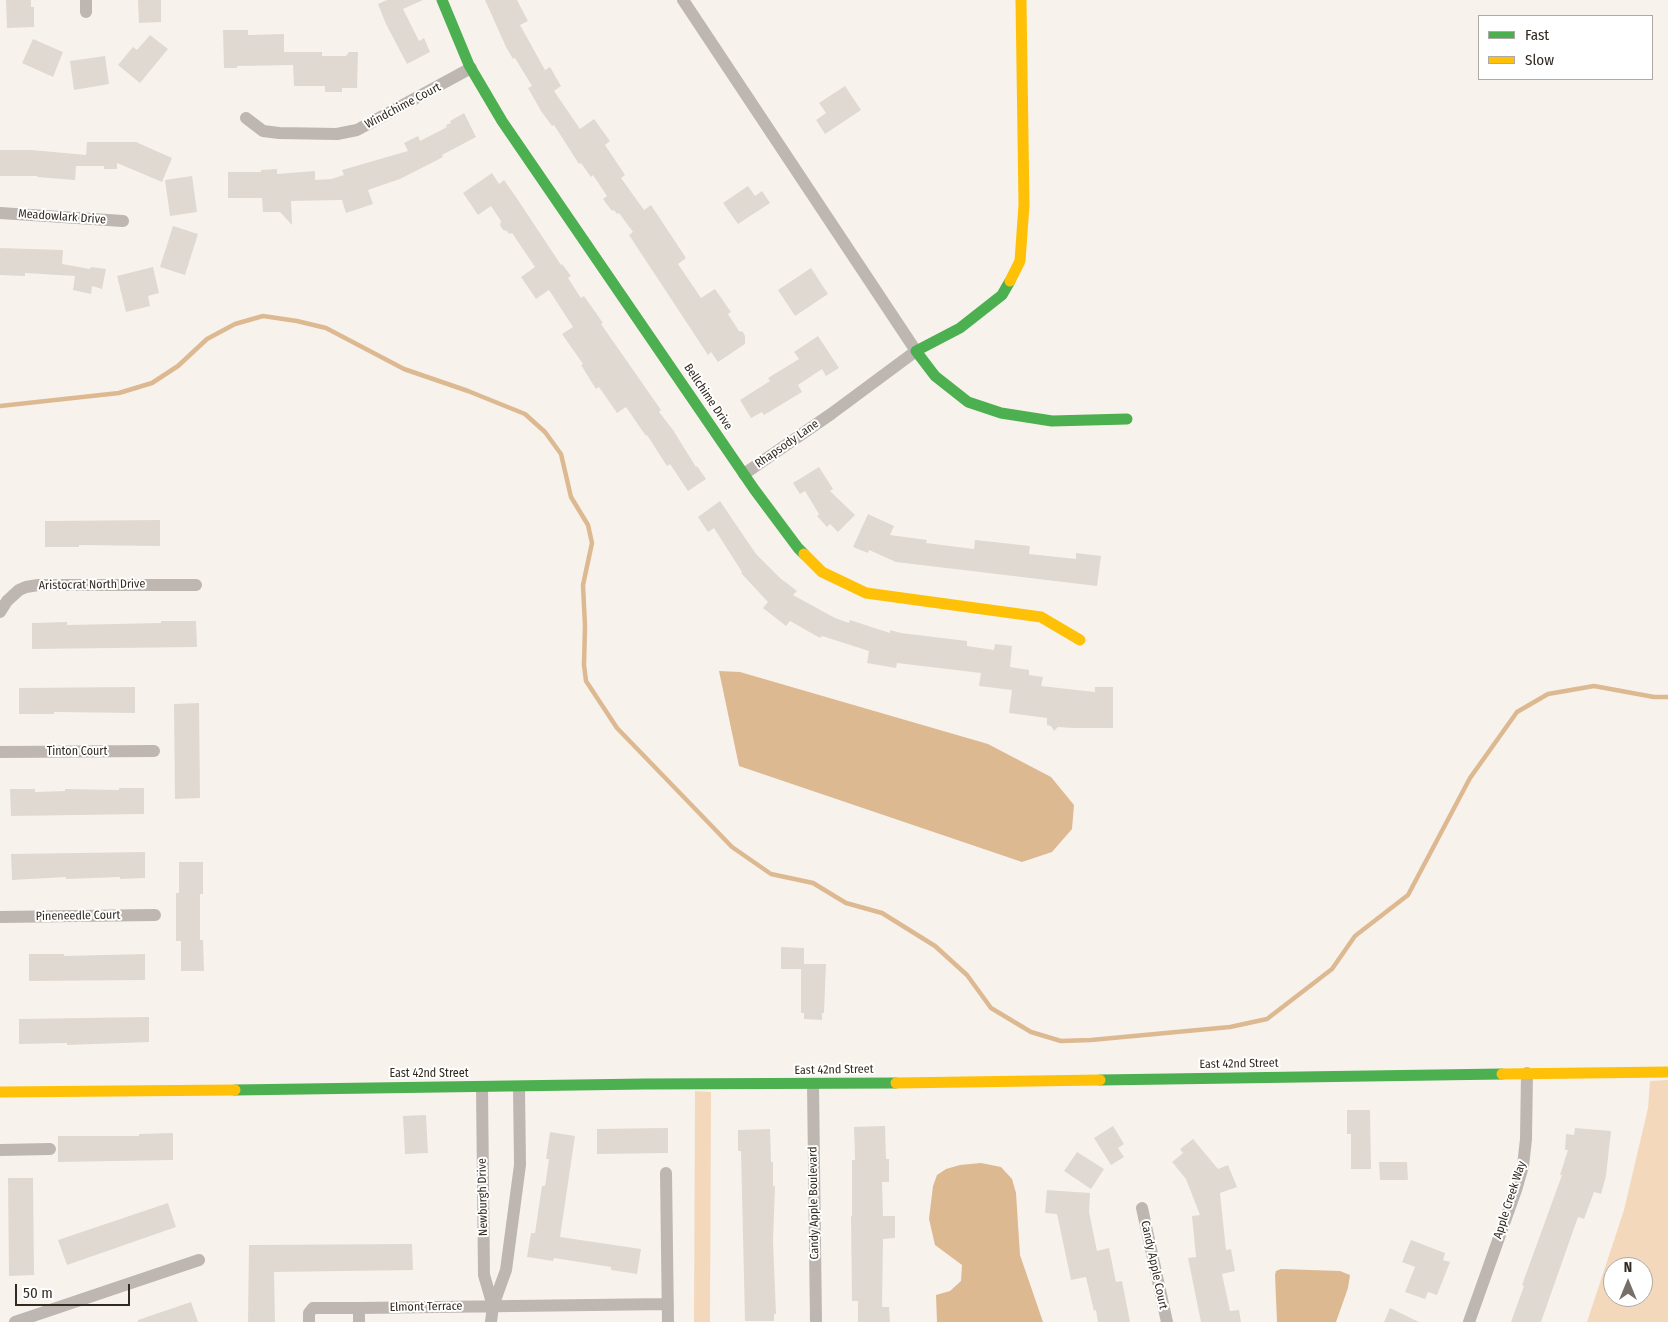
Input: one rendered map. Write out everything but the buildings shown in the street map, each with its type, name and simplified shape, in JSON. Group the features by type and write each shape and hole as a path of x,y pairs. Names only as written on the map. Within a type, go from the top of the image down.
{"street":[{"name":"Bellchime Drive","path":"442,0 471,68 502,121 744,474 798,548 822,572 866,594 1041,617 1080,640"},
{"path":"683,0 916,351 935,376 968,402 1001,413 1052,421 1127,419"},
{"path":"916,351 960,328 1002,295 1020,261 1024,205 1021,0"},
{"name":"Windchime Court","path":"246,118 263,131 279,133 337,134 357,130 471,68"},
{"name":"Meadowlark Drive","path":"0,213 124,221"},
{"name":"Rhapsody Lane","path":"744,474 831,414 916,351"},
{"name":"Aristocrat North Drive","path":"0,612 6,601 19,590 38,585 196,585"},
{"name":"Tinton Court","path":"0,752 154,751"},
{"name":"Pineneedle Court","path":"0,917 155,915"},
{"name":"East 42nd Street","path":"0,1092 482,1088 645,1084 813,1084 1668,1072"},
{"name":"Apple Creek Way","path":"1468,1322 1523,1166 1526,1138 1527,1073"},
{"name":"Candy Apple Boulevard","path":"813,1084 816,1322"},
{"path":"519,1087 520,1165 506,1270 493,1306 668,1304"},
{"name":"Newburgh Drive","path":"482,1088 484,1275 493,1306 491,1322"},
{"path":"0,1150 50,1150"},
{"path":"666,1173 668,1322"},
{"name":"Candy Apple Court","path":"1142,1208 1167,1322"},
{"path":"15,1322 199,1260"},
{"name":"Elmont Terrace","path":"309,1322 309,1313 313,1308 493,1306"},
{"path":"359,1308 359,1322"}],"shaded area":[{"path":"719,671 740,672 988,744 1051,777 1074,805 1072,829 1052,852 1022,862 739,766"},
{"path":"1668,1080 1668,1322 1587,1322 1603,1274 1603,1307 1653,1307 1653,1257 1608,1257 1624,1210 1648,1108 1650,1081"},
{"path":"695,1091 711,1092 710,1322 694,1322"},
{"path":"981,1163 1001,1167 1012,1179 1016,1193 1020,1255 1043,1322 937,1322 936,1295 950,1291 961,1281 962,1265 935,1245 929,1219 933,1186 937,1175 946,1169 960,1165"},
{"path":"1281,1269 1340,1271 1350,1275 1348,1288 1336,1322 1277,1322 1275,1275 1276,1271"}],"waterway":[{"path":"0,406 119,393 152,383 178,366 207,339 235,324 263,316 326,328 404,369 468,391 525,414 545,432 561,454 571,497 588,525 592,543 583,585 586,681 617,728 732,847 771,874 813,883 846,903 882,913 935,946 967,975 991,1008 1031,1032 1061,1041 1230,1027 1267,1019 1332,969 1355,936 1408,895 1470,778 1517,712 1548,694 1594,686 1654,697 1668,697"}],"traffic: fast":[{"path":"442,0 469,65 502,121 754,489 804,554"},
{"path":"1010,281 1002,295 960,328 916,351 935,376 968,402 1001,413 1052,421 1127,419"},
{"path":"1100,1080 1502,1074"},
{"path":"235,1090 645,1084 896,1083"}],"traffic: slow":[{"path":"1010,281 1020,261 1024,205 1021,0"},
{"path":"804,554 822,572 866,593 1041,617 1080,640"},
{"path":"1502,1074 1668,1072"},
{"path":"896,1083 1100,1080"},
{"path":"0,1092 235,1090"}]}
